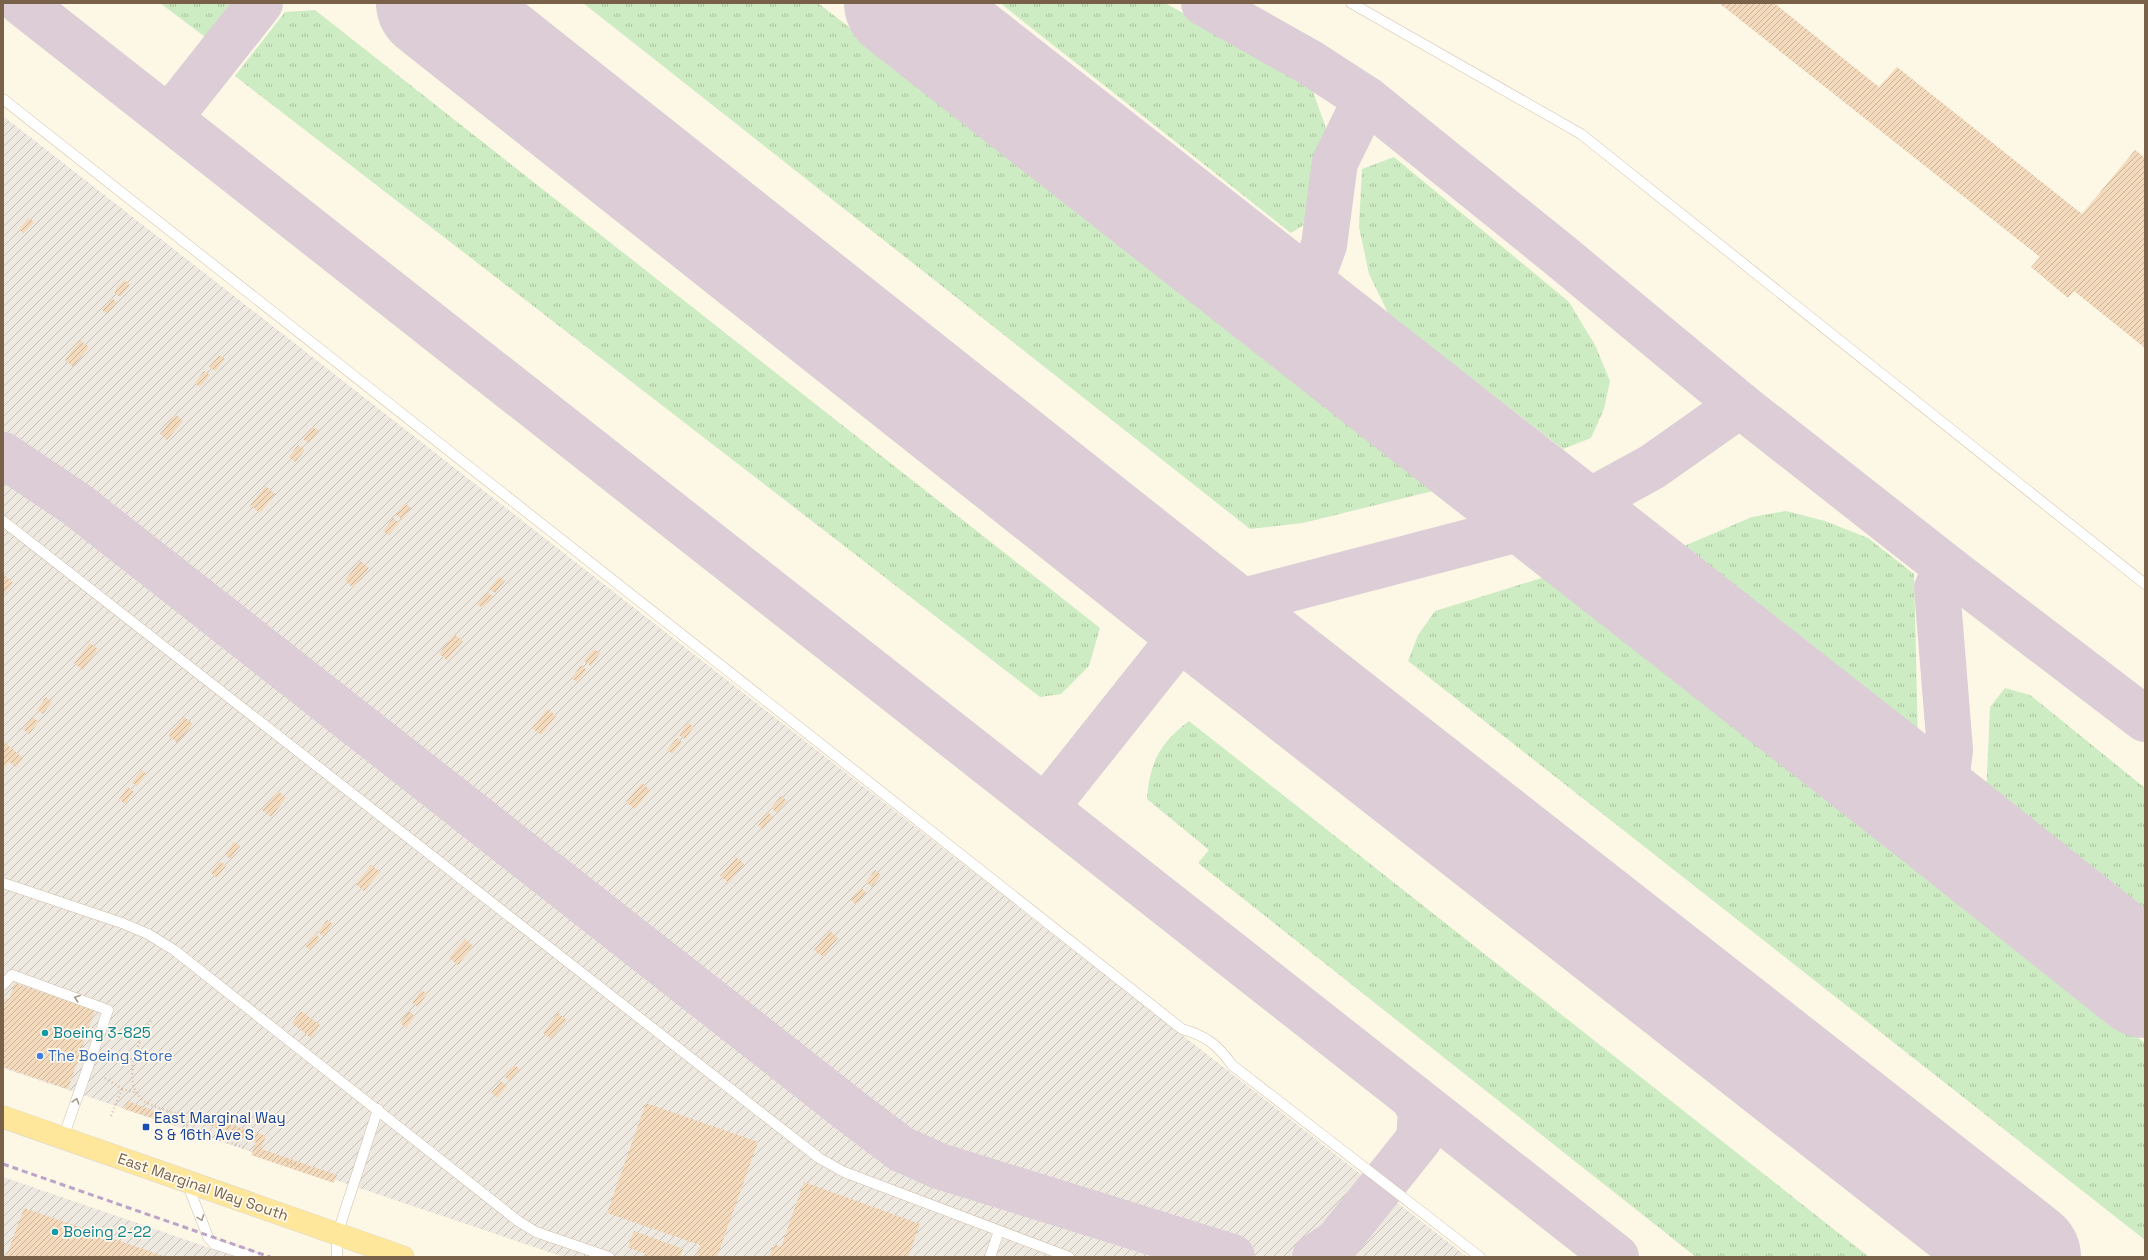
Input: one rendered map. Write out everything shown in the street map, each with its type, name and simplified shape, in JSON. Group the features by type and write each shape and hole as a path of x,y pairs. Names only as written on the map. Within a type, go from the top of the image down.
{"main road":[{"name":"East Marginal Way South","path":"3,1117 403,1257"}],"lane":[{"path":"1351,3 1581,134 2145,584"},
{"path":"3,99 1182,1029 1202,1035 1222,1051 1232,1064 1480,1257"},
{"path":"3,521 819,1158 844,1172 1069,1257"},
{"path":"3,883 148,934 174,950 378,1109 518,1221 536,1232 609,1257"},
{"path":"3,985 12,975 32,985 108,1010 63,1138"},
{"path":"337,1257 337,1235 378,1109"},
{"path":"187,1181 208,1237 214,1244 254,1257"},
{"path":"990,1257 999,1231"}],"path":[{"path":"151,1021 142,1035 134,1058 132,1085 144,1101 190,1118 182,1140"},
{"path":"105,1078 122,1089 138,1092"},
{"path":"111,1116 122,1089"},
{"path":"186,1128 246,1148"},
{"path":"287,1162 300,1166"}],"shaded area":[{"path":"3,116 1467,1257 564,1257 3,1068"},
{"path":"3,1177 236,1257 3,1257"}],"green space":[{"path":"160,3 235,3 205,37"},
{"path":"583,3 818,3 1441,489 1303,523 1250,529"},
{"path":"1000,3 1165,3 1282,68 1312,89 1327,131 1317,198 1309,222 1291,233"},
{"path":"315,10 1100,628 1089,666 1061,694 1040,697 235,76 285,12"},
{"path":"1394,157 1569,302 1595,345 1610,381 1604,409 1591,438 1563,449 1389,315 1369,274 1359,227 1362,169"},
{"path":"1786,511 1825,521 1868,538 1914,574 1918,742 1677,549 1752,517"},
{"path":"1551,575 2145,1043 2145,1240 1408,661 1418,635 1435,611"},
{"path":"2005,688 2030,695 2145,788 2145,922 1986,798 1990,707"},
{"path":"1189,721 1869,1257 1696,1257 1198,863 1209,850 1147,799 1151,774 1158,755 1170,738"}],"building":[{"path":"1719,3 1774,3 1879,87 1897,67 2082,214 2135,150 2145,158 2145,348 2074,291 2068,298 2031,267 2040,257"},
{"path":"29,218 34,222 23,234 19,229"},
{"path":"124,280 130,285 120,297 114,292"},
{"path":"112,298 117,303 107,314 102,310"},
{"path":"80,340 89,347 73,367 65,360"},
{"path":"219,355 225,359 215,371 209,367"},
{"path":"204,371 210,375 200,387 195,383"},
{"path":"175,414 183,421 167,440 160,434"},
{"path":"313,427 319,431 309,443 303,439"},
{"path":"298,445 305,450 295,462 289,457"},
{"path":"266,486 275,494 260,513 250,505"},
{"path":"405,503 411,508 402,520 396,515"},
{"path":"393,518 399,523 389,535 383,531"},
{"path":"360,561 369,568 353,588 345,580"},
{"path":"4,575 13,583 3,595 3,577"},
{"path":"499,577 505,581 495,593 489,589"},
{"path":"487,592 493,596 483,608 477,604"},
{"path":"454,634 463,641 447,660 439,654"},
{"path":"90,643 98,649 83,670 74,663"},
{"path":"594,649 600,653 591,666 584,661"},
{"path":"581,665 587,670 577,682 572,678"},
{"path":"46,697 52,702 43,714 37,710"},
{"path":"548,709 556,716 541,735 532,728"},
{"path":"32,717 39,722 29,734 23,729"},
{"path":"184,717 193,724 177,743 168,735"},
{"path":"688,723 694,727 685,739 679,735"},
{"path":"677,738 682,742 672,754 667,750"},
{"path":"3,741 23,758 16,767 9,762 3,769"},
{"path":"142,770 147,774 137,786 132,782"},
{"path":"642,783 650,790 635,809 626,802"},
{"path":"128,787 134,792 125,804 119,799"},
{"path":"278,791 286,798 271,817 262,810"},
{"path":"781,796 787,801 777,813 771,808"},
{"path":"768,812 773,817 763,829 758,825"},
{"path":"234,842 240,846 230,859 225,854"},
{"path":"736,857 744,864 729,883 720,876"},
{"path":"220,861 226,866 217,878 211,873"},
{"path":"371,865 380,872 364,891 356,884"},
{"path":"875,870 881,875 872,887 866,882"},
{"path":"861,888 866,892 856,905 851,900"},
{"path":"327,920 333,924 324,937 318,932"},
{"path":"830,931 838,938 823,957 814,950"},
{"path":"315,934 320,938 310,950 305,946"},
{"path":"465,939 473,946 458,965 449,958"},
{"name":"Boeing 3-825","path":"15,983 95,1010 68,1089 3,1067 3,1007 6,998 9,999"},
{"path":"422,990 427,994 418,1007 412,1003"},
{"path":"301,1011 320,1025 311,1038 292,1023"},
{"path":"409,1011 415,1016 406,1028 400,1023"},
{"path":"558,1013 567,1020 551,1039 543,1033"},
{"path":"514,1065 520,1069 510,1081 505,1077"},
{"path":"501,1081 507,1086 497,1098 491,1093"},
{"path":"127,1101 178,1119 176,1126 124,1109"},
{"path":"646,1103 758,1142 717,1257 696,1257 700,1245 607,1213"},
{"path":"208,1117 266,1136 261,1149 337,1175 334,1183 251,1155 256,1142 205,1124"},
{"path":"804,1182 920,1224 908,1257 769,1257 774,1244 781,1247"},
{"name":"Boeing 2-22","path":"24,1208 166,1257 6,1257"},
{"path":"634,1231 683,1249 680,1257 645,1257 646,1254 628,1247"}],"taxiway":[{"path":"22,3 1616,1257"},
{"path":"169,118 260,3"},
{"path":"1204,3 1309,62 1366,99 1562,257 1740,405 1950,570 2145,719"},
{"path":"1298,315 1324,245 1335,162 1366,99"},
{"path":"1045,808 1201,612 1557,519 1652,467 1740,405"},
{"path":"3,455 76,504 901,1149 939,1166 1232,1257"},
{"path":"1934,813 1944,797 1950,750 1937,588 1942,577 1950,570"},
{"path":"1315,1257 1337,1242 1419,1139 1421,1113 1414,1098"}],"runway":[{"path":"433,3 1201,612 2024,1257"},
{"path":"901,3 1934,813 2145,981"}],"railway":[{"path":"3,1164 270,1257"}],"place":[{"name":"Boeing 3-825","path":"45,1033"},
{"name":"The Boeing Store","path":"40,1056"},
{"name":"East Marginal Way S & 16th Ave S","path":"146,1127"},
{"name":"Boeing 2-22","path":"55,1232"}]}
